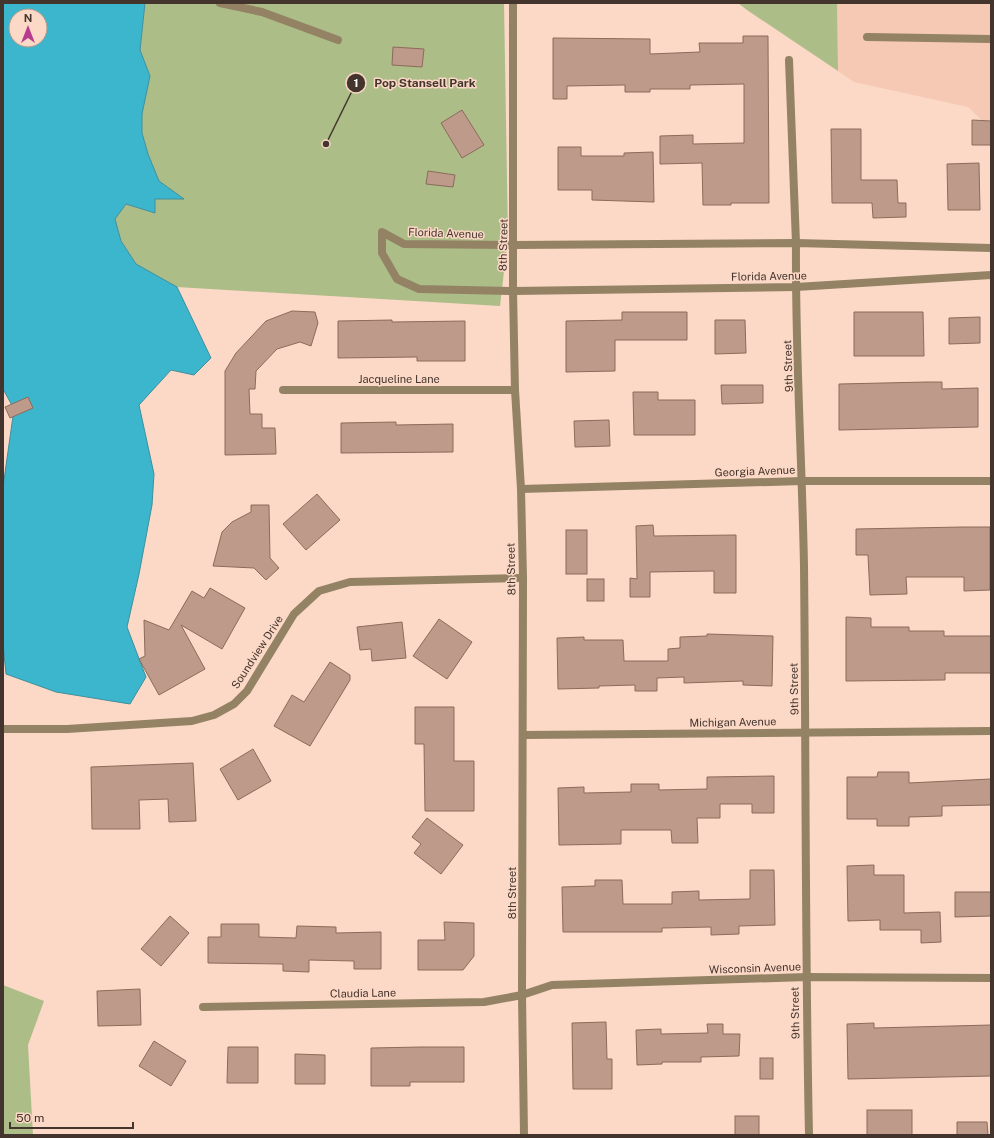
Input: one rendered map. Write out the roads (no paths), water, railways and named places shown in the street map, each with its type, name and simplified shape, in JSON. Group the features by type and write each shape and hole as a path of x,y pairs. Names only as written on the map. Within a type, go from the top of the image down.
{"street":[{"path":"220,3 262,12 338,40"},
{"name":"8th Street","path":"513,3 513,291 515,390 521,489 523,578 524,735 522,995 524,1135"},
{"path":"867,37 991,38"},
{"name":"9th Street","path":"789,60 796,243 802,481 806,732 806,978 809,1135"},
{"name":"Florida Avenue","path":"991,248 796,243 514,245 404,244 382,232 382,253 397,279 419,289 513,291 796,287 991,275"},
{"name":"Jacqueline Lane","path":"283,390 515,390"},
{"name":"Georgia Avenue","path":"521,489 802,481 991,481"},
{"name":"Soundview Drive","path":"3,729 67,729 192,721 214,715 234,704 247,691 294,614 319,591 350,582 523,578"},
{"name":"Michigan Avenue","path":"524,735 991,731"},
{"name":"Wisconsin Avenue","path":"522,995 552,985 806,978 991,978"},
{"name":"Claudia Lane","path":"203,1007 484,1002 522,995"}],"water":[{"path":"3,3 145,3 140,50 150,76 142,114 142,133 148,154 159,181 184,199 155,199 155,213 126,204 115,219 121,241 136,264 177,287 211,358 194,375 171,370 139,405 154,474 152,505 127,627 146,677 130,704 56,692 6,674 3,644 3,487 14,409 3,389"}],"place":[{"name":"Pop Stansell Park","path":"326,144"}]}
